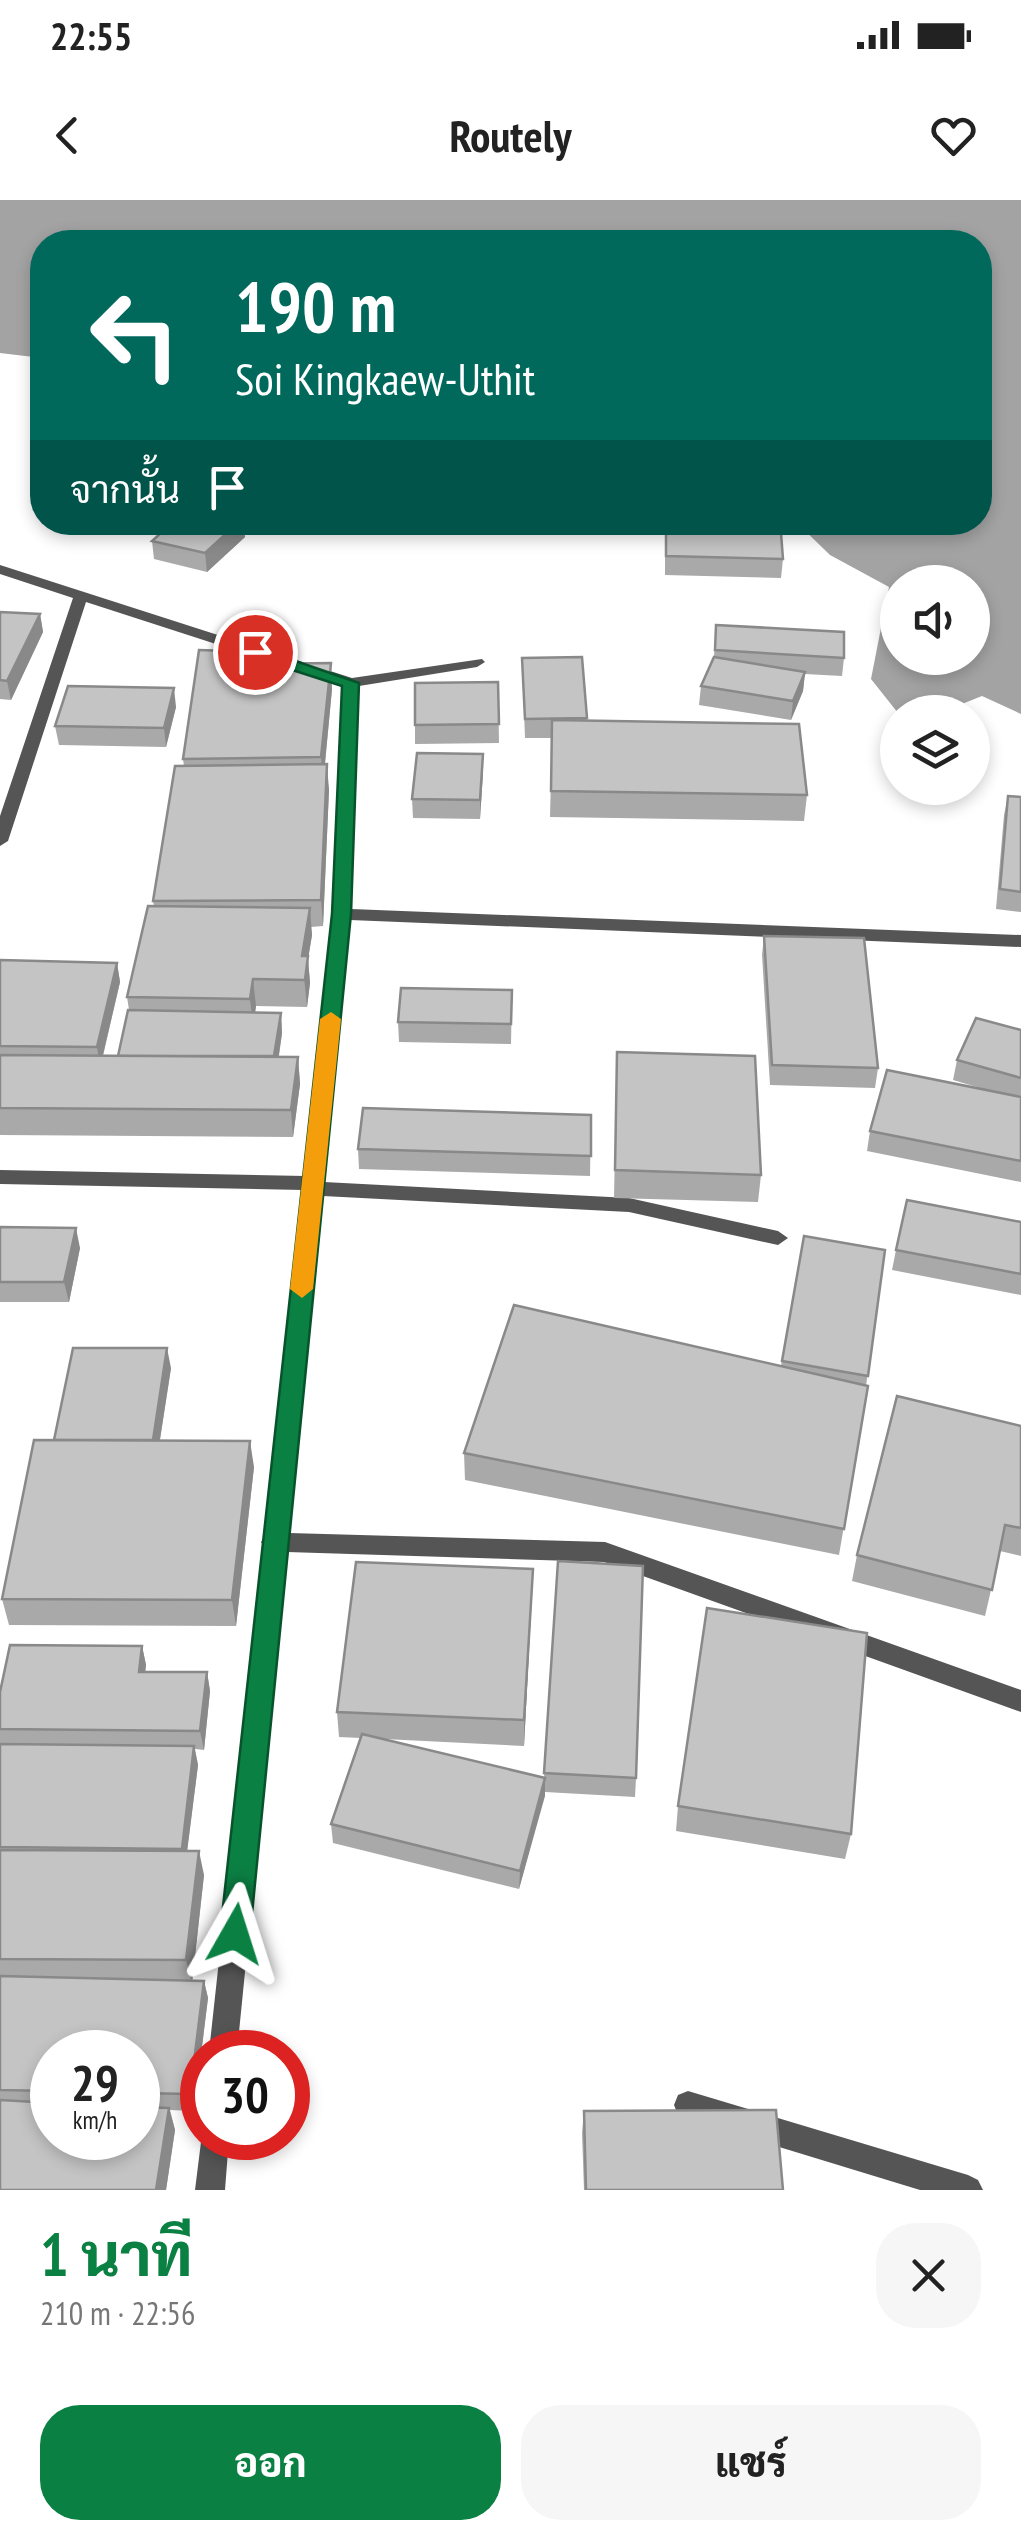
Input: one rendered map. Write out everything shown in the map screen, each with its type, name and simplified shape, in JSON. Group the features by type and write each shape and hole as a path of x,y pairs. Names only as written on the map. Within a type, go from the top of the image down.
{"street":[{"path":"0,569 351,683 478,662"},
{"path":"0,842 82,596"},
{"path":"225,2030 342,914 351,683"},
{"path":"342,914 1021,941"},
{"path":"0,1177 313,1185 629,1205 778,1238"},
{"path":"274,1542 605,1552 1021,1701"},
{"path":"688,2106 968,2190"},
{"path":"210,2190 213,2160"}],"shaded area":[{"path":"0,200 1021,200 1021,714 990,700 990,695 884,695 871,679 880,633 880,675 990,675 990,565 880,565 880,582 830,555 809,535 992,535 992,230 30,230 30,357 0,353"}],"building":[{"path":"159,535 225,535 205,553 152,541"},
{"path":"666,535 781,535 783,559 666,556"},
{"path":"0,612 40,614 7,681 0,680"},
{"path":"716,625 844,632 844,658 715,650"},
{"path":"199,650 255,652 254,664 331,663 321,757 183,759"},
{"path":"582,657 587,718 525,719 522,658"},
{"path":"714,657 805,672 793,701 701,686"},
{"path":"498,682 499,724 415,725 415,683"},
{"path":"68,686 174,688 164,728 55,726"},
{"path":"552,720 799,724 807,795 551,791"},
{"path":"417,753 483,754 480,800 412,799"},
{"path":"327,764 321,900 153,901 175,766"},
{"path":"1008,796 1021,797 1021,892 1000,889"},
{"path":"148,906 310,908 302,956 308,956 305,980 253,979 250,999 127,997"},
{"path":"764,936 864,938 878,1068 772,1065"},
{"path":"0,960 117,963 97,1047 0,1046"},
{"path":"401,988 512,990 511,1024 398,1022"},
{"path":"128,1010 281,1013 274,1056 118,1056"},
{"path":"976,1018 1021,1030 1021,1078 957,1060"},
{"path":"617,1052 755,1056 761,1175 615,1170"},
{"path":"0,1055 298,1057 291,1110 0,1108"},
{"path":"887,1070 1021,1097 1021,1161 870,1131"},
{"path":"363,1108 591,1115 591,1156 358,1149"},
{"path":"907,1200 1021,1222 1021,1274 896,1250"},
{"path":"0,1227 76,1228 64,1282 0,1282"},
{"path":"804,1236 885,1250 868,1376 782,1361"},
{"path":"514,1305 868,1386 844,1529 464,1453"},
{"path":"73,1348 167,1348 153,1440 54,1440"},
{"path":"897,1396 1021,1426 1021,1528 1005,1525 992,1590 857,1555"},
{"path":"34,1440 250,1441 232,1600 2,1599"},
{"path":"558,1561 643,1566 636,1778 544,1773"},
{"path":"356,1562 533,1569 524,1720 337,1712"},
{"path":"707,1608 867,1633 851,1834 678,1806"},
{"path":"10,1645 142,1646 139,1672 207,1672 200,1731 0,1729 0,1692"},
{"path":"362,1734 545,1778 520,1871 331,1824"},
{"path":"0,1744 194,1746 182,1849 0,1847"},
{"path":"0,1850 199,1851 186,1960 0,1959"},
{"path":"0,1976 204,1981 198,2030 180,2030 180,2094 160,2093 160,2030 30,2030 30,2091 0,2090"},
{"path":"0,2100 30,2102 30,2160 160,2160 160,2108 169,2108 156,2190 0,2190"},
{"path":"776,2110 783,2190 586,2190 584,2111"}],"slow traffic":[{"path":"302,1289 331,1019"}],"route":[{"path":"235,1934 342,914 351,683 255,652"}]}
